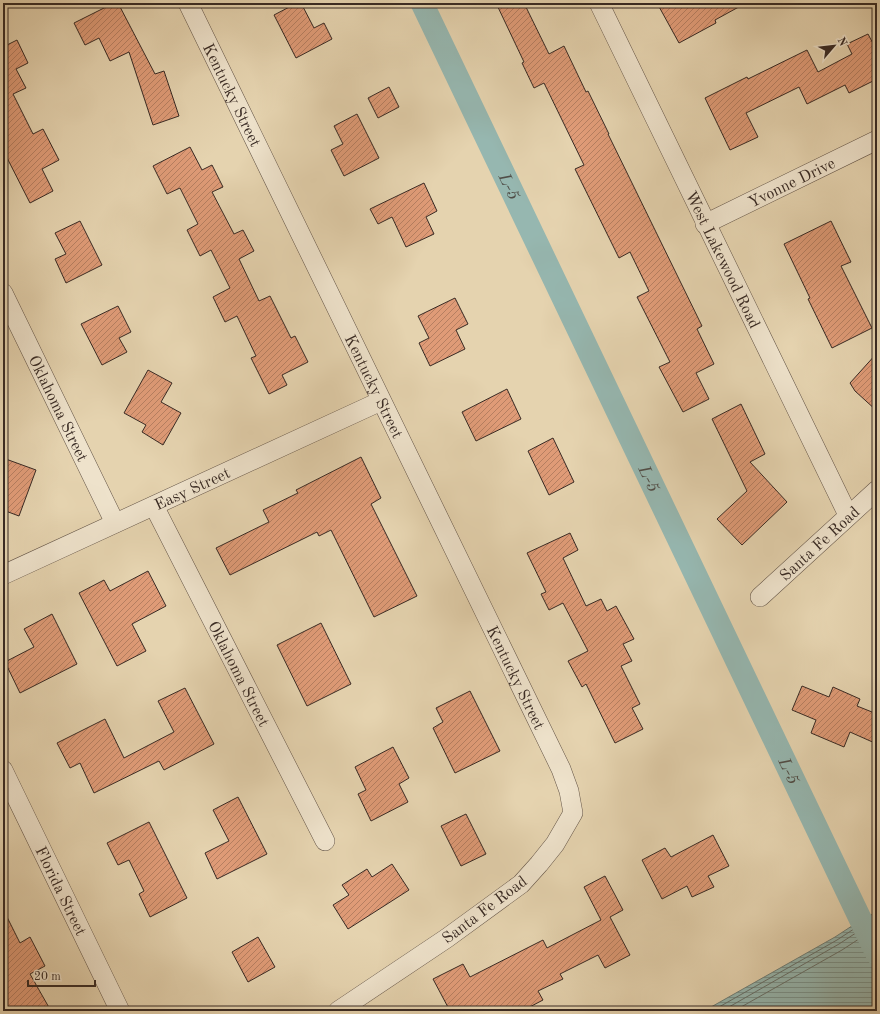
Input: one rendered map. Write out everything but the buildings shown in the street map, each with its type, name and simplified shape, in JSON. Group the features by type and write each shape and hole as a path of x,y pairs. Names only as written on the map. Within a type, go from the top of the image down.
{"street":[{"name":"Kentucky Street","path":"188,3 561,769"},
{"name":"West Lakewood Road","path":"599,3 705,224 848,515"},
{"name":"Yvonne Drive","path":"705,224 877,140"},
{"name":"Oklahoma Street","path":"3,293 116,523"},
{"name":"Easy Street","path":"3,575 382,401"},
{"name":"Santa Fe Road","path":"760,597 877,490"},
{"name":"Oklahoma Street","path":"154,506 325,841"},
{"name":"Santa Fe Road","path":"338,1011 447,938 521,884 555,844 573,813 569,792 561,769"},
{"name":"Florida Street","path":"3,770 120,1011"}],"water":[{"path":"877,912 877,1011 704,1011 835,937 861,920"}],"waterway":[{"name":"L-5","path":"422,3 877,954"}]}
